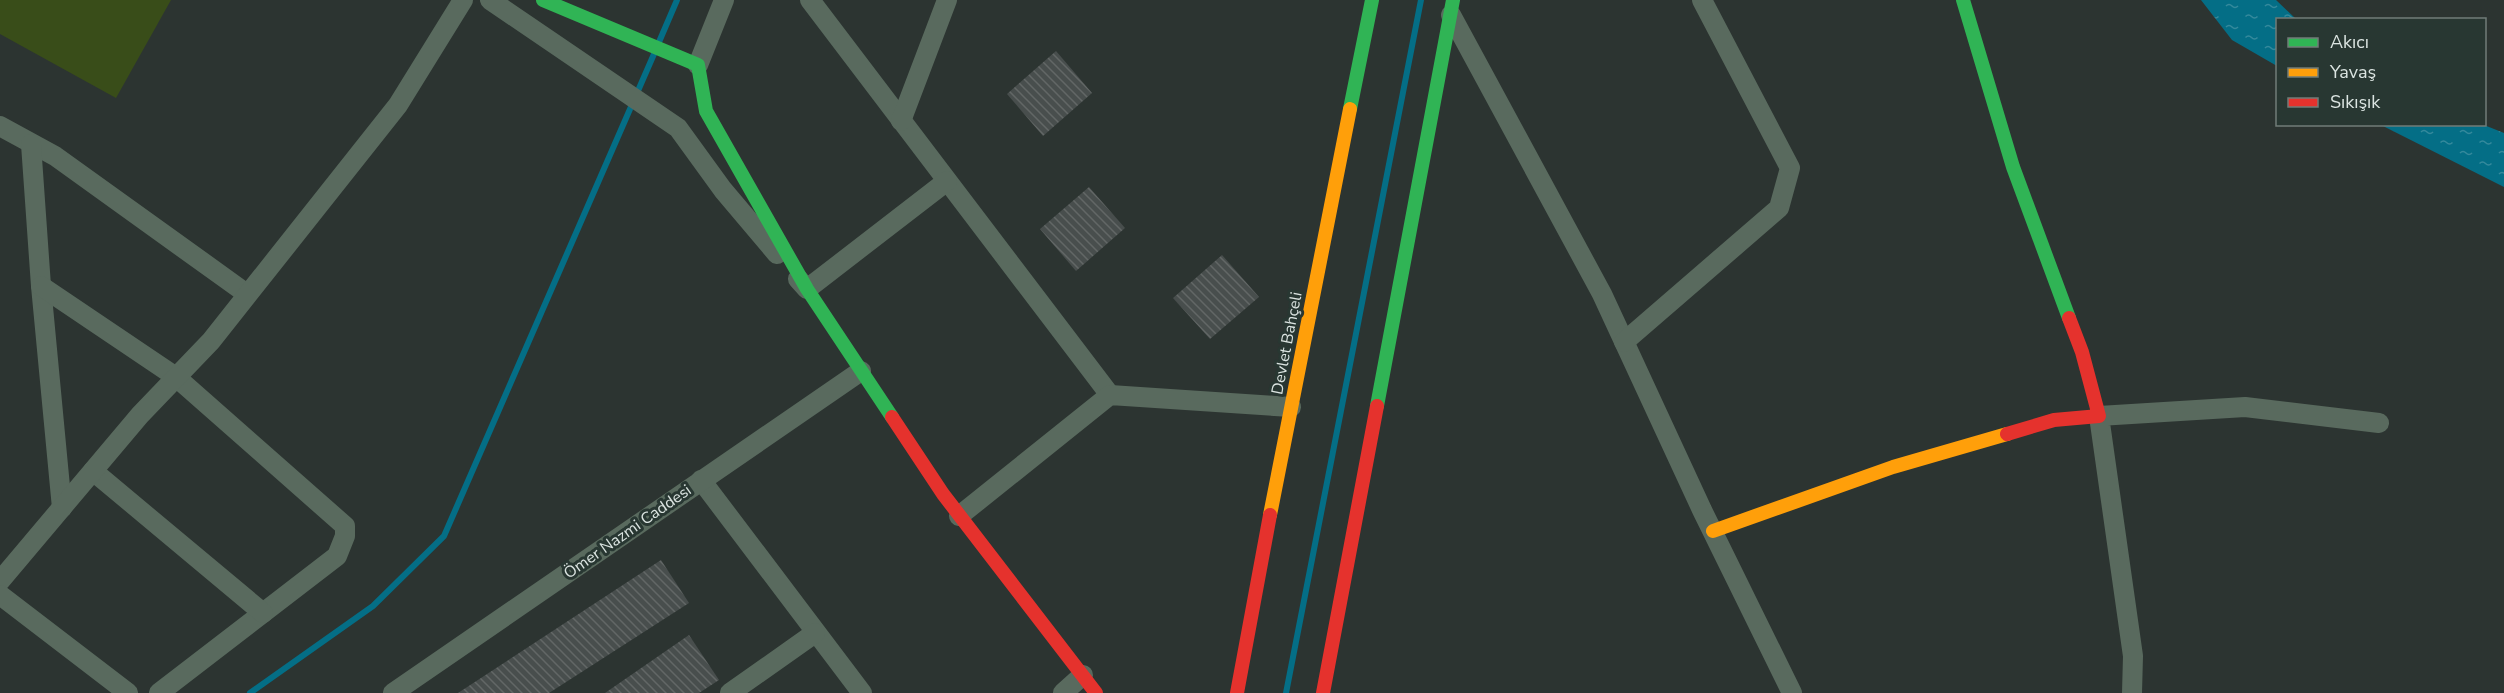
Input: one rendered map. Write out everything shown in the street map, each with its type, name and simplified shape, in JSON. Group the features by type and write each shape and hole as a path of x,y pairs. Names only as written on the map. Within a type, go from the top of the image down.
{"street":[{"path":"0,581 93,471 211,341 398,105 463,0"},
{"path":"490,0 678,129 723,190 807,289"},
{"path":"543,0 698,65"},
{"path":"724,0 698,65 706,111 807,289 861,370 959,516 1096,693"},
{"path":"810,0 1110,395"},
{"path":"902,121 947,0"},
{"name":"Devlet Bahçeli","path":"1237,693 1291,406 1372,0"},
{"path":"1624,342 1779,208 1790,168 1702,0"},
{"path":"1964,0 2013,167 2082,352 2099,416 2133,656 2132,693"},
{"path":"1452,7 1602,294 1792,693"},
{"path":"1323,693 1452,7"},
{"path":"0,126 55,156 248,294"},
{"path":"31,144 41,286 63,508"},
{"path":"807,289 947,181"},
{"path":"41,286 176,377 345,526 343,547 337,556 159,693"},
{"name":"Ömer Nazmi Caddesi","path":"393,693 861,370"},
{"path":"959,516 1110,395 1291,406"},
{"path":"1713,531 1905,464 2054,420 2246,407 2379,423"},
{"path":"93,471 263,613"},
{"path":"702,480 862,693"},
{"path":"0,595 128,693"},
{"path":"730,693 815,633"},
{"path":"1063,693 1083,675"}],"green space":[{"path":"0,0 171,0 116,98 0,34"}],"water":[{"path":"2201,0 2276,0 2295,18 2276,18 2276,65 2232,40"},
{"path":"2383,126 2486,126 2504,133 2504,187"}],"building":[{"path":"1056,51 1092,93 1043,136 1007,94"},
{"path":"1089,187 1125,228 1076,271 1040,229"},
{"path":"1222,255 1259,297 1210,339 1173,298"},
{"path":"661,560 689,603 549,693 458,693"},
{"path":"689,635 719,680 699,693 605,693"}],"waterway":[{"path":"659,42 677,0"},
{"path":"1286,693 1421,0"},
{"path":"250,693 373,606 444,536 654,54"}],"traffic: fast":[{"path":"543,0 698,65 706,111 807,289 892,417"},
{"path":"1350,109 1372,0"},
{"path":"1377,406 1453,0"},
{"path":"1963,0 2013,167 2069,318"}],"traffic: slow":[{"path":"1270,515 1350,109"},
{"path":"1713,531 1893,467 2007,434"}],"traffic: jam":[{"path":"2007,434 2054,420 2099,416 2082,352 2069,318"},
{"path":"1323,693 1377,406"},
{"path":"892,417 943,494 1096,693"},
{"path":"1237,693 1270,515"}]}
